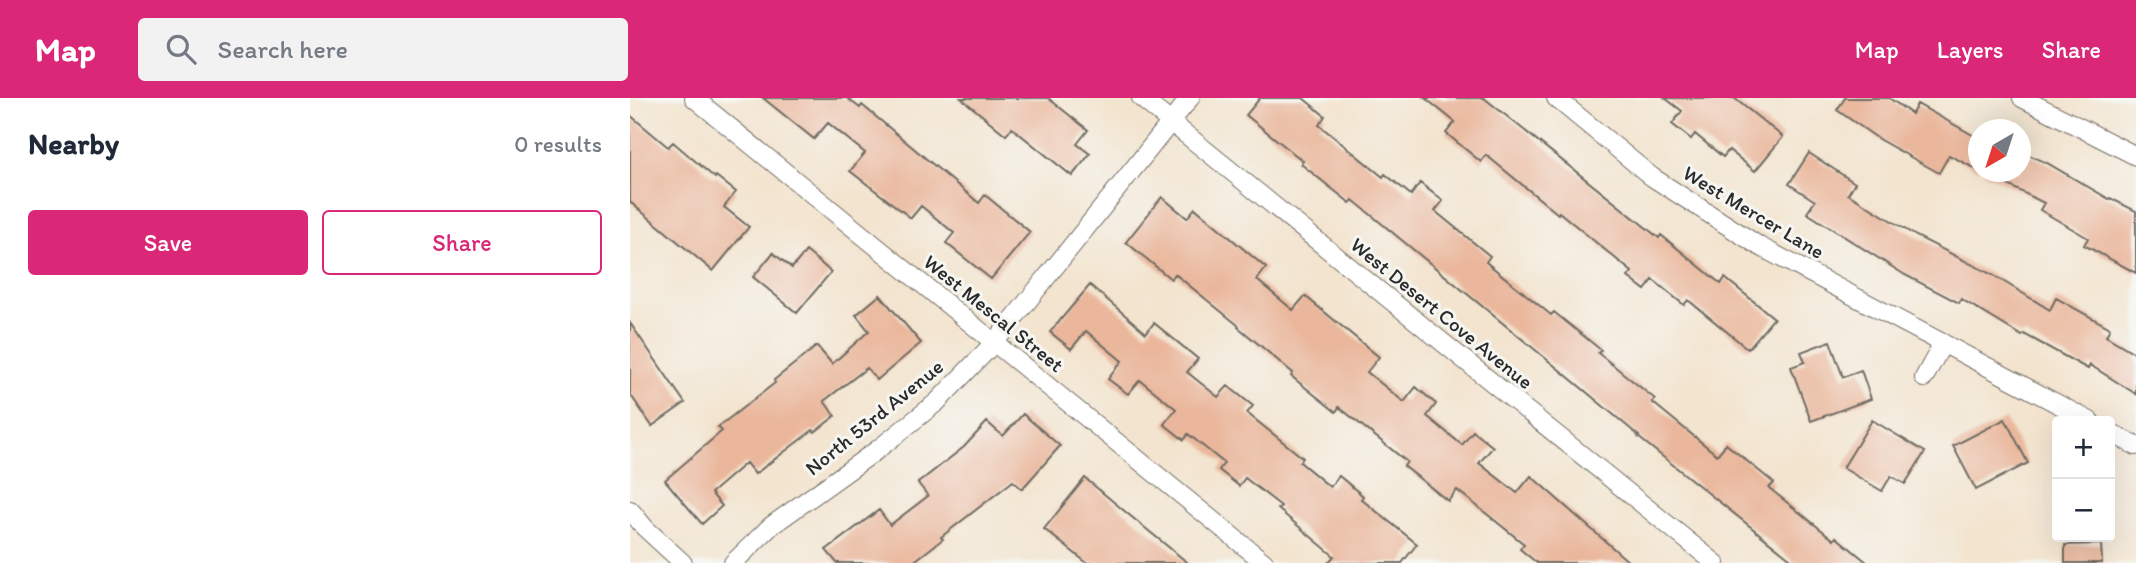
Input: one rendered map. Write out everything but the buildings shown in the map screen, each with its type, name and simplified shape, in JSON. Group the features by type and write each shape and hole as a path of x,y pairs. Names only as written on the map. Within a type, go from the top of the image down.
{"street":[{"name":"West Mescal Street","path":"694,98 1265,563"},
{"name":"West Desert Cove Avenue","path":"1141,98 1715,563"},
{"name":"North 53rd Avenue","path":"733,563 771,526 877,450 937,402 994,343 1190,98"},
{"name":"West Mercer Lane","path":"1556,98 1652,177 1759,246 2081,416"},
{"path":"2022,98 2136,156"},
{"path":"1924,379 1942,343"},
{"path":"2115,435 2136,446"},
{"path":"630,510 682,563"}]}
